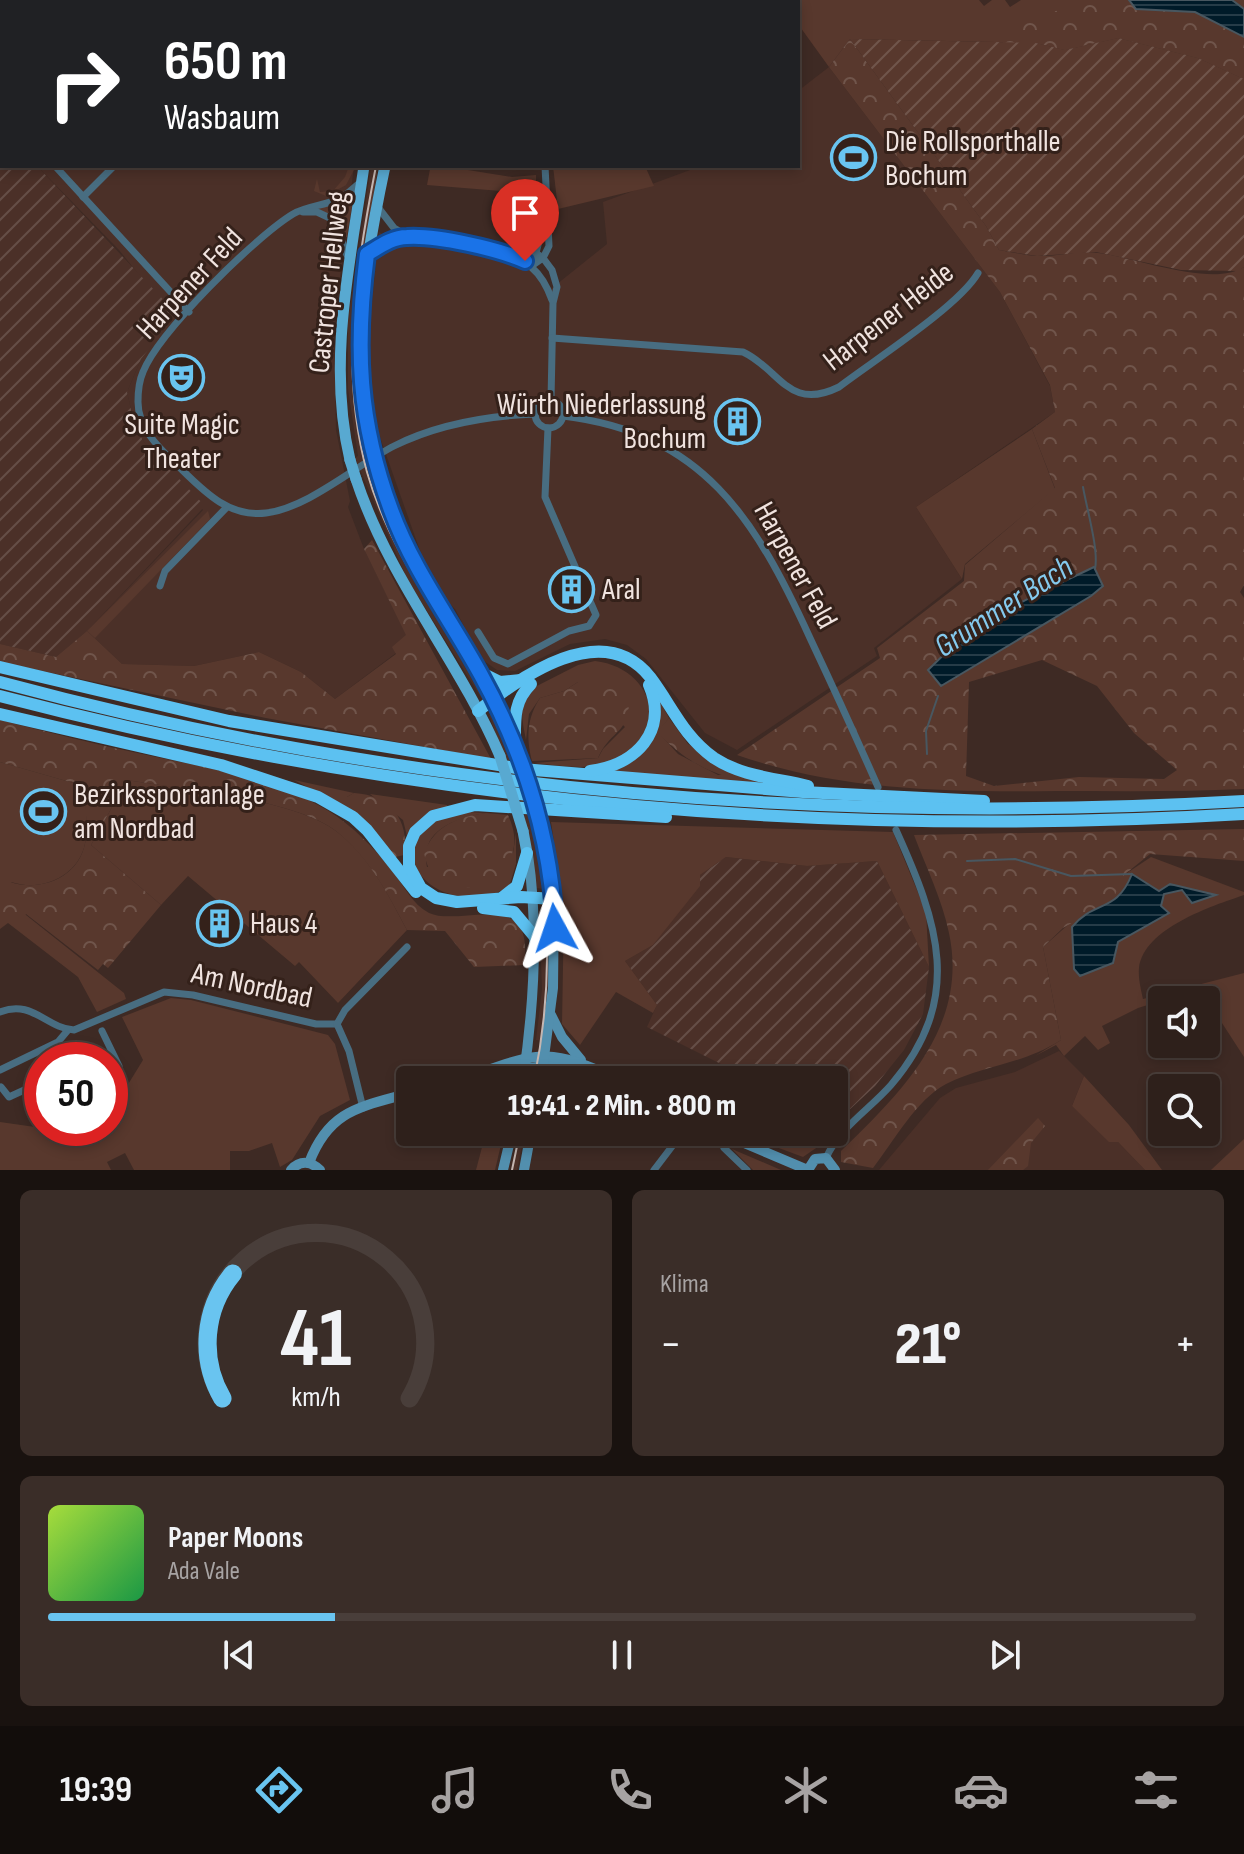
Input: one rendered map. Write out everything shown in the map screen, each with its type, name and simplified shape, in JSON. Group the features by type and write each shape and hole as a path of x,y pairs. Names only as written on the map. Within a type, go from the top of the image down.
{"highway":[{"path":"478,711 583,652 611,651 624,655 647,674 680,726 717,760 756,776 824,790"},
{"path":"480,672 500,682 528,682 585,657 610,658 627,663 640,673 653,695 653,729 634,756 606,769 585,771 500,760"},
{"path":"0,667 229,721 665,782 1035,802 1071,807"},
{"path":"0,682 113,712 265,743 522,782 658,796 838,806 1071,807 1244,801"},
{"path":"516,745 516,708 528,682"},
{"path":"0,696 134,730 337,770 525,796 900,825"},
{"path":"0,712 134,730"},
{"path":"0,712 221,765 318,797 353,817 367,830 423,899 450,909 533,900"},
{"path":"554,899 445,901 421,888 408,858 415,832 425,820 450,809 475,805 589,815 900,825 1244,814"},
{"path":"498,900 517,886 527,853"},
{"path":"472,908 514,912 534,936"}],"main road":[{"name":"Castroper Hellweg","path":"364,168 348,262 340,372 342,420 350,460 374,530 478,711 500,760 523,831 533,900 534,936 525,1066"},
{"name":"Castroper Hellweg","path":"385,168 367,254 359,323 359,370 372,448 400,533 423,579 480,672 516,745 541,831 554,899 556,942 551,1015 543,1066"},
{"path":"551,1015 562,1037 582,1062 590,1066"},
{"path":"511,1066 544,1060 582,1062"},
{"path":"544,1060 574,1066"},
{"path":"514,1066 525,1062"},
{"path":"309,1163 326,1128 363,1108 396,1097"},
{"path":"503,1170 509,1146"},
{"path":"524,1170 528,1146"},
{"path":"751,1146 808,1170 815,1159 826,1158 835,1170"},
{"path":"291,1170 301,1163 309,1163 320,1170"}],"street":[{"path":"57,168 189,312"},
{"path":"83,197 112,168"},
{"path":"533,265 543,258 549,246 545,168"},
{"name":"Harpener Feld","path":"227,507 168,456 139,417 143,372 189,312 227,272 297,212 337,200 362,181"},
{"path":"376,205 394,228 408,236 495,249 515,247 534,251 543,258 555,277 551,400"},
{"path":"297,212 317,212 334,220 341,231 348,262"},
{"path":"533,265 534,251 546,216"},
{"path":"367,254 408,236"},
{"path":"495,249 533,265 545,279 553,303"},
{"name":"Harpener Heide","path":"552,338 743,352 760,362 787,388 818,394 839,387 923,324 969,288 978,273"},
{"path":"551,400 559,404 563,416 559,424 548,428 541,425 535,414 538,404 551,400"},
{"path":"160,586 165,571 227,507 252,514 286,508 392,447 421,434 494,416 535,414"},
{"name":"Harpener Feld","path":"563,416 599,421 656,441 691,462 731,499 757,533 785,582 878,787"},
{"path":"478,632 494,658 508,664 569,631 589,626 596,615 545,497 548,428"},
{"path":"826,1158 840,1133 902,1070 924,1036 934,1009 939,973 935,928 900,825"},
{"name":"Am Nordbad","path":"337,1024 345,1010 407,947"},
{"name":"Am Nordbad","path":"0,1070 58,1042 68,1030 81,1029 164,992 193,995 302,1022 337,1024"},
{"path":"0,1012 24,1008 68,1030"},
{"name":"Am Nordbad","path":"337,1024 349,1051 363,1108"},
{"path":"102,1031 108,1042"},
{"path":"1,1087 9,1097 24,1090"},
{"path":"654,1170 672,1146"},
{"path":"724,1148 747,1170"},
{"path":"527,1152 531,1170"}],"shaded area":[{"path":"829,67 1000,292 1050,386 1055,412 916,507 962,579 874,648 877,656 737,750 705,733 646,659 627,645 605,639 570,644 515,671 497,670 481,659 455,609 425,565 376,426 367,352 379,232 395,242 489,255 528,265 547,292 607,244 603,202 696,168 800,168 800,89"},
{"path":"0,168 39,168 173,310 174,317 141,359 127,392 135,427 144,442 205,506 87,631 56,657 0,644"},
{"path":"39,168 354,168 334,328 336,430 350,501 348,507 364,549 407,635 396,653 335,699 301,672 259,652 194,666 122,664 87,631 203,510 135,428 127,392 141,359 173,317 119,250"},
{"path":"371,168 377,168 362,253 353,341 353,377 363,448 367,450 372,469 369,473 395,540 486,696 482,699 407,579 355,458 358,456 348,389 348,321"},
{"path":"495,712 521,775 540,847 544,889 536,888 524,814 489,715"},
{"path":"726,857 807,866 877,861 929,967 923,1014 904,1050 875,1086 848,1111 848,1066 723,1066 647,1027 657,1005 625,961 653,945 700,875"},
{"path":"545,910 548,974 543,1041 536,1040 542,989 539,911"},
{"path":"1059,1051 1084,1076 1072,1106 1118,1142 1145,1170 879,1170 940,1098 956,1088 1015,1072"},
{"path":"515,1146 522,1146 517,1170 511,1170"}],"green space":[{"path":"800,0 979,0 984,6 992,0 1005,0 1010,7 1021,0 1244,0 1244,79 1198,58 1118,38 1065,50 1036,43 850,39 829,67 800,27"},
{"path":"1086,0 1129,0 1136,9 1195,12 1244,37 1244,79 1198,58 1118,38 1065,50 1036,43 1003,43 1005,31 1036,15 1081,6"},
{"path":"1118,38 1198,58 1244,79 1244,267 1238,271 1181,270 1096,252 1037,256 999,250 986,226 850,39 1036,43 1065,50"},
{"path":"850,39 986,226 999,250 1036,256 1098,253 1194,273 1230,273 1244,267 1244,585 1240,592 1244,598 1244,789 935,790 815,776 737,755 880,658 877,648 964,581 965,565 1055,488 1032,429 1055,412 1050,385 1000,292 829,67","holes":["1042,660 1097,686 1134,733 1177,770 1164,779 1079,777 994,786 966,776 969,682"]},
{"path":"348,168 355,168 346,185 326,196 314,191 317,179 320,192 333,191"},
{"path":"378,168 354,323 371,193"},
{"path":"424,168 456,168 512,177 536,175 536,194 427,185 430,169"},
{"path":"553,168 646,168 654,186 558,209"},
{"path":"354,194 346,237 338,220 317,208 337,204"},
{"path":"354,325 354,377 365,452 357,427 353,393"},
{"path":"1032,429 1055,489 965,564 962,579 916,507"},
{"path":"372,469 413,575 385,519 369,473"},
{"path":"208,511 210,519 95,638 87,631"},
{"path":"372,540 491,759 266,718 0,662 0,644 56,657 87,631 122,664 194,666 259,652 301,672 335,699 396,654 392,647 406,635 364,549"},
{"path":"595,661 629,674 641,686 650,714 639,744 624,756 603,765 580,767 534,763 598,758 625,727 578,682 564,691 540,698 529,714 526,740 522,709 527,691 578,665"},
{"path":"613,678 629,693 629,707 624,724 598,758 532,761 529,728 540,698 564,691 578,682"},
{"path":"654,691 669,718 658,732 678,754 718,775 738,774 769,784 609,772 635,758 647,741"},
{"path":"669,718 688,744 738,774 737,779 703,767 666,741 657,732"},
{"path":"0,720 237,775 306,799 337,816 363,838 413,900 429,913 440,916 495,915 508,917 517,923 524,938 525,965 474,967 445,931 407,930 368,864 348,841 317,820 266,803 127,780 91,845 161,905 108,968 103,964 98,970 26,914 7,923 0,919 0,895 10,882 23,885 48,883 70,871 83,850 87,825 84,786 0,762"},
{"name":"Bezirkssportanlage am Nordbad","path":"0,762 84,786 87,831 78,861 60,878 48,882 24,885 11,882 26,915 124,993 126,999 97,1012 78,977 8,923 0,929"},
{"path":"127,780 265,803 317,820 336,831 358,852 377,876 407,930 338,1003 299,962 295,966 188,876 161,905 91,845"},
{"path":"294,780 354,793 347,797 354,812"},
{"path":"354,793 378,799 395,812 404,831 404,855 395,857 347,803 347,797"},
{"path":"370,794 448,807 407,836 403,820"},
{"path":"470,812 486,813 463,818 434,835 426,854 427,867 513,853 516,833 512,886 486,896 461,896 440,890 424,879 415,864 413,848 421,832 439,818"},
{"path":"486,813 508,815 514,834 511,857 499,883 462,888 442,884 429,868 424,853 429,843 449,824"},
{"path":"551,822 893,832 926,912 929,967 877,861 807,866 726,857 700,875 700,886 653,945 625,961 657,1005 653,1013 616,992 580,1045 562,1024 564,909"},
{"path":"1244,829 1244,861 1150,854 1124,875 1113,899 1063,928 1043,947 1061,1040 1032,1055 960,1078 935,1091 915,1110 873,1168 841,1162 841,1151 907,1081 925,1055 940,1027 949,998 953,967 946,920 914,835"},
{"path":"1151,857 1244,892 1244,895 1198,912 1153,941 1139,968 1143,999 1148,998 1148,1005 1102,1026 1110,1043 1098,1050 1085,1036 1064,1056 1056,1045 1035,1056 1061,1040 1043,947 1124,875"},
{"path":"1244,973 1244,1057 1220,1020 1220,986 1194,986"},
{"path":"171,998 191,1000 328,1035 335,1044 350,1100 320,1116 292,1160 280,1167 272,1143 249,1151 230,1151 230,1170 134,1170 125,1153 107,1162 111,1170 0,1170 0,1122 24,1125 24,1146 128,1146 128,1084 143,1060 122,1017"},
{"path":"1084,1076 1129,1125 1162,1170 1145,1170 1118,1142 1109,1142 1072,1106"},
{"path":"1038,1118 1045,1126 1031,1143 1028,1166 1023,1170 988,1170"},
{"path":"1244,1139 1244,1170 1211,1170"},
{"path":"482,1146 501,1146 495,1170 476,1170"},
{"path":"774,1146 819,1146 803,1157"},
{"path":"732,1149 781,1170 753,1170"}],"water":[{"path":"1129,0 1232,0 1244,9 1244,37 1195,12 1136,9"},
{"path":"1094,567 1103,586 1091,596 941,686 928,670 986,622"},
{"path":"1132,874 1159,891 1170,884 1216,895 1192,903 1182,890 1164,894 1161,906 1169,913 1118,942 1113,963 1080,976 1074,969 1072,927 1119,895"}],"waterway":[{"path":"1083,487 1094,541 1095,569"},
{"name":"Grummer Bach","path":"927,754 926,731 938,696"},
{"name":"Grummer Bach","path":"967,861 1015,859 1071,876 1132,874"}],"tram line":[{"path":"376,168 362,242 354,319 352,357 359,434 367,472 389,530 482,691 504,736 521,783 534,831 547,931 546,981 536,1066"},
{"path":"512,1170 517,1146"}],"place":[{"name":"Die Rollsporthalle Bochum","path":"854,158"},
{"name":"Suite Magic Theater","path":"182,378"},
{"name":"Würth Niederlassung Bochum","path":"737,421"},
{"name":"Aral","path":"571,589"},
{"name":"Bezirkssportanlage am Nordbad","path":"43,811"},
{"name":"Haus 4","path":"219,923"}],"route":[{"path":"525,261 495,249 408,236 367,254 359,323 359,370 364,414 376,467 400,533 423,579 480,672 516,745 541,831 554,899 555,928"}]}
